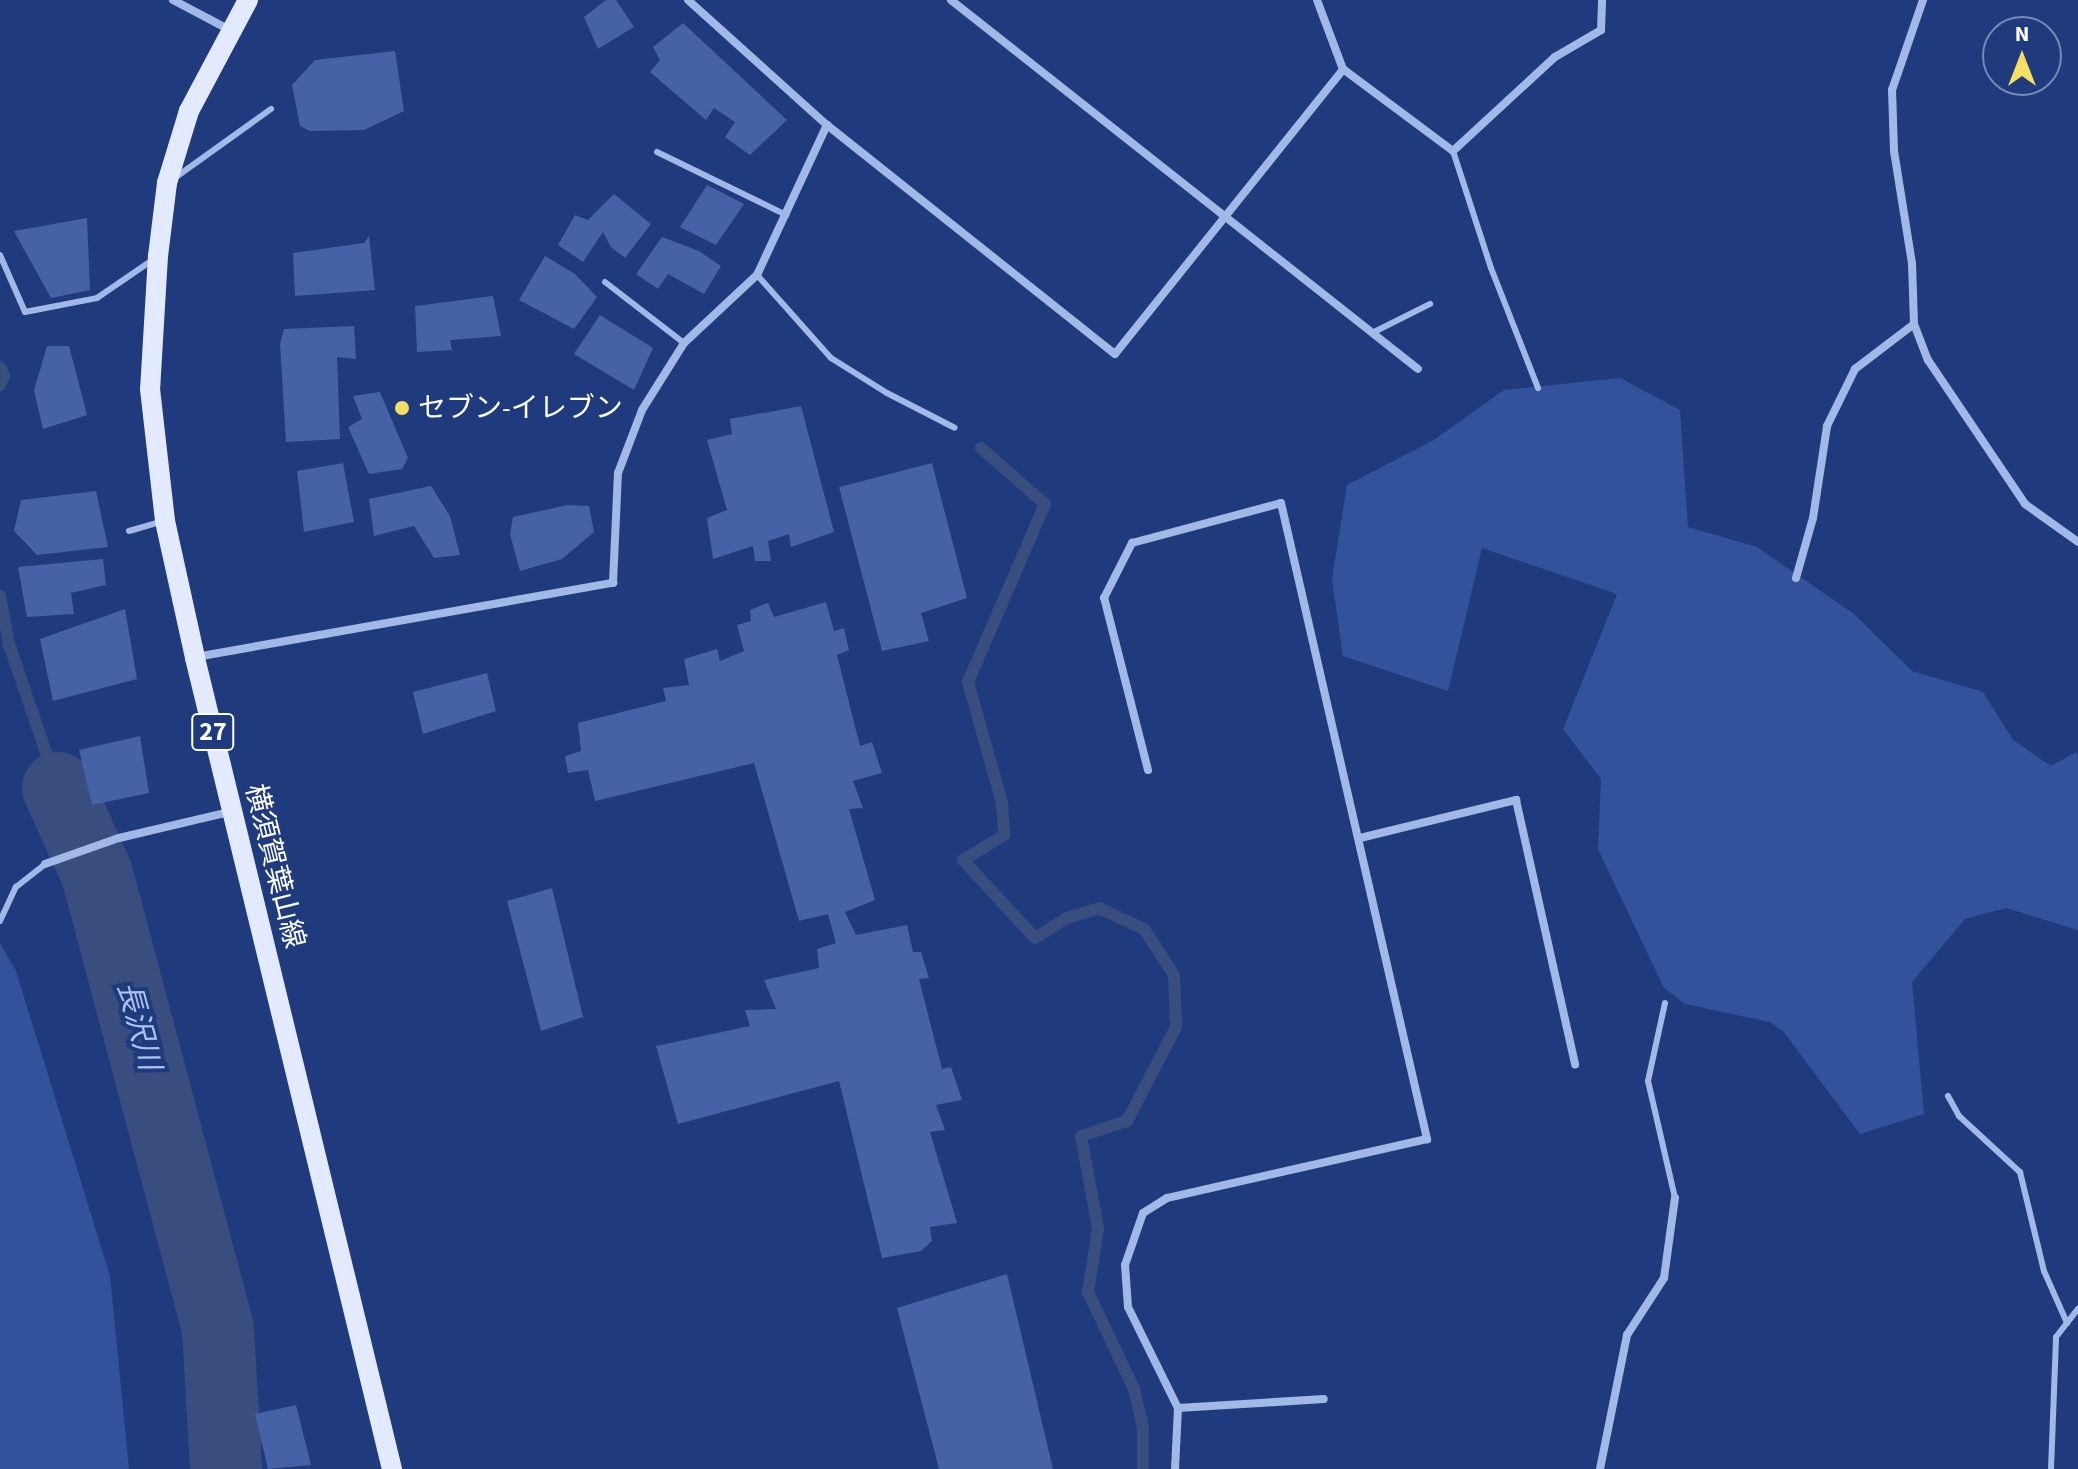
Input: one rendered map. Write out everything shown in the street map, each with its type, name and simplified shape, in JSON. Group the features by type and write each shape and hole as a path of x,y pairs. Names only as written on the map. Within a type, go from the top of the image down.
{"main road":[{"name":"横須賀葉山線","path":"248,0 189,111 167,183 158,256 150,389 165,521 195,658 392,1469"}],"street":[{"path":"173,0 230,30"},
{"path":"688,0 827,125 1115,354 1343,69"},
{"path":"951,0 1418,369"},
{"path":"1317,0 1343,69 1453,151 1555,57 1601,30 1602,0"},
{"path":"1923,0 1892,90 1894,151 1912,263 1914,324 1928,360 2025,504 2078,542"},
{"path":"195,658 613,583 618,473 642,410 684,343 757,275 827,125"},
{"path":"1796,578 1813,518 1827,426 1855,369 1914,324"},
{"path":"1148,770 1104,598 1132,543 1281,503 1427,1139 1167,1198 1143,1213 1125,1265 1128,1307 1178,1408 1175,1469"},
{"path":"1360,838 1516,800 1575,1065"},
{"path":"45,864 119,838 233,811"},
{"path":"1600,1469 1627,1335 1664,1278 1675,1198"},
{"path":"1178,1408 1324,1399"}],"lane":[{"path":"167,183 271,109"},
{"path":"1453,151 1491,268 1538,388"},
{"path":"657,152 786,215"},
{"path":"0,255 25,312 97,298 158,256"},
{"path":"757,275 831,358 887,393 955,428"},
{"path":"605,282 684,343"},
{"path":"1372,333 1430,304"},
{"path":"129,531 165,521"},
{"path":"0,921 16,887 45,864"},
{"path":"1665,1003 1648,1081 1675,1198"},
{"path":"1948,1096 1959,1116 2020,1172 2044,1271 2067,1323"},
{"path":"2051,1469 2056,1337 2078,1309"}],"shaded area":[{"path":"1620,378 1680,410 1688,527 1757,547 1854,614 1912,671 1983,692 2013,740 2051,766 2076,752 2078,756 2078,930 2006,908 1965,919 1912,982 1924,1114 1860,1134 1783,1031 1770,1022 1685,1004 1664,988 1598,849 1601,779 1563,729 1617,594 1482,548 1448,691 1343,656 1332,579 1347,485 1434,440 1504,390"},
{"path":"0,943 16,971 110,1276 129,1469 0,1469"}],"building":[{"path":"606,0 616,0 634,27 598,49 584,17"},
{"path":"683,23 787,120 750,155 725,137 735,122 714,108 706,120 650,72 660,60 653,47"},
{"path":"395,51 404,111 364,130 310,131 300,126 292,85 315,60"},
{"path":"707,185 744,204 716,245 680,227"},
{"path":"614,194 651,224 625,258 611,247 603,232 583,262 558,245 575,215 588,220"},
{"path":"87,218 90,290 51,298 14,231"},
{"path":"369,236 375,290 295,296 293,253 364,243"},
{"path":"662,237 699,251 721,266 704,294 668,274 658,289 636,274"},
{"path":"545,256 575,274 597,297 574,329 519,300"},
{"path":"493,296 501,336 450,340 452,350 417,352 415,306"},
{"path":"600,315 653,348 634,390 574,354"},
{"path":"354,326 356,359 337,357 340,439 286,442 280,344 284,329"},
{"path":"47,346 69,346 87,415 43,429 34,390"},
{"path":"380,392 408,458 402,469 369,474 348,427 362,419 353,396"},
{"path":"801,406 834,532 791,547 789,534 768,541 771,561 755,561 753,546 713,559 707,518 727,510 707,440 732,434 730,419"},
{"path":"343,463 354,522 304,532 297,471"},
{"path":"932,463 967,598 921,613 929,641 882,651 839,487"},
{"path":"431,486 450,516 460,555 434,558 414,526 374,536 369,499"},
{"path":"96,491 108,547 37,555 14,531 21,500"},
{"path":"568,505 589,506 594,532 562,559 520,571 510,534 513,517"},
{"path":"103,559 106,585 71,593 74,614 27,617 18,567"},
{"path":"826,602 834,631 844,628 849,650 837,655 860,746 872,742 882,773 853,781 863,808 849,809 875,900 845,912 856,935 907,925 913,952 921,952 929,978 919,979 942,1069 951,1067 962,1100 936,1105 945,1130 930,1132 957,1223 930,1227 932,1241 921,1251 882,1258 839,1081 678,1124 656,1046 750,1026 745,1010 776,1009 764,980 819,968 817,949 836,943 828,914 799,921 754,763 595,801 588,770 568,773 565,756 581,751 578,723 666,701 663,688 689,685 684,659 717,649 720,661 744,651 737,625 751,621 750,610 768,603 774,617"},
{"path":"125,609 137,679 53,701 40,639"},
{"path":"487,673 496,711 423,734 413,692"},
{"path":"140,736 149,793 92,805 79,750"},
{"path":"552,888 583,1017 541,1031 507,901"},
{"path":"1007,1274 1053,1469 939,1469 897,1308"},
{"path":"296,1405 311,1465 268,1469 255,1414"}],"waterway":[{"name":"長沢川","path":"0,367 4,376 0,385"},
{"path":"981,448 1045,504 968,682 1002,803 1004,835 963,860 1035,938 1067,918 1099,908 1144,929 1174,975 1176,1027 1127,1121 1081,1136 1098,1229 1088,1292 1134,1389 1143,1428 1143,1469"},
{"name":"長沢川","path":"0,596 9,644 58,788"},
{"name":"長沢川","path":"58,788 97,874 218,1329 226,1469"}],"place":[{"name":"セブン-イレブン","path":"402,408"}]}
